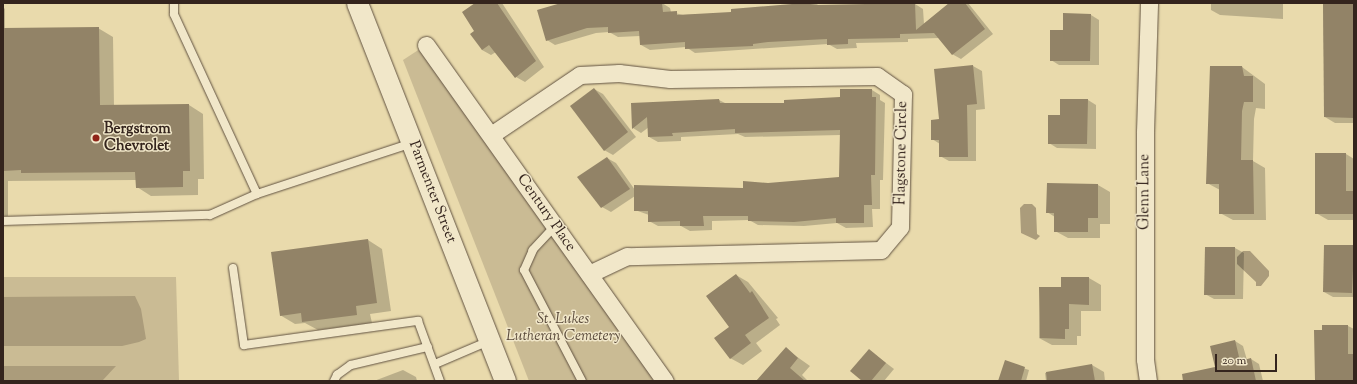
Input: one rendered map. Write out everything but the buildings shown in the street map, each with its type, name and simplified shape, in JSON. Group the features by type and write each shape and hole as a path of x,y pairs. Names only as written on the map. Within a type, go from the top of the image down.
{"street":[{"name":"Glenn Lane","path":"1148,381 1145,359 1145,132 1149,3"},
{"name":"Parmenter Street","path":"358,4 505,381"},
{"name":"Century Place","path":"426,45 665,381"},
{"name":"Flagstone Circle","path":"491,135 580,75 618,73 670,79 877,76 903,94 900,227 881,250 627,256 589,274"}],"lane":[{"path":"174,3 174,14 257,194"},
{"path":"3,221 210,215 257,194 413,143"},
{"path":"555,226 533,250 524,270 582,381"},
{"path":"233,268 244,345 418,321 440,381"},
{"path":"435,364 490,341"},
{"path":"334,381 351,364 428,346"}],"green space":[{"name":"St. Lukes Lutheran Cemetery","path":"426,45 665,381 529,381 403,60"},
{"path":"3,277 176,277 179,381 3,381"}],"shaded area":[{"path":"1024,204 1032,204 1036,208 1037,234 1040,236 1036,240 1021,233 1020,208"},
{"path":"1243,251 1250,251 1269,271 1269,276 1261,286 1256,286 1256,282 1237,264 1237,257"},
{"path":"135,296 141,309 146,339 139,342 122,346 3,346 3,297"},
{"path":"3,366 116,366 102,381 3,381"}],"place":[{"name":"Bergstrom Chevrolet","path":"96,138"}]}
